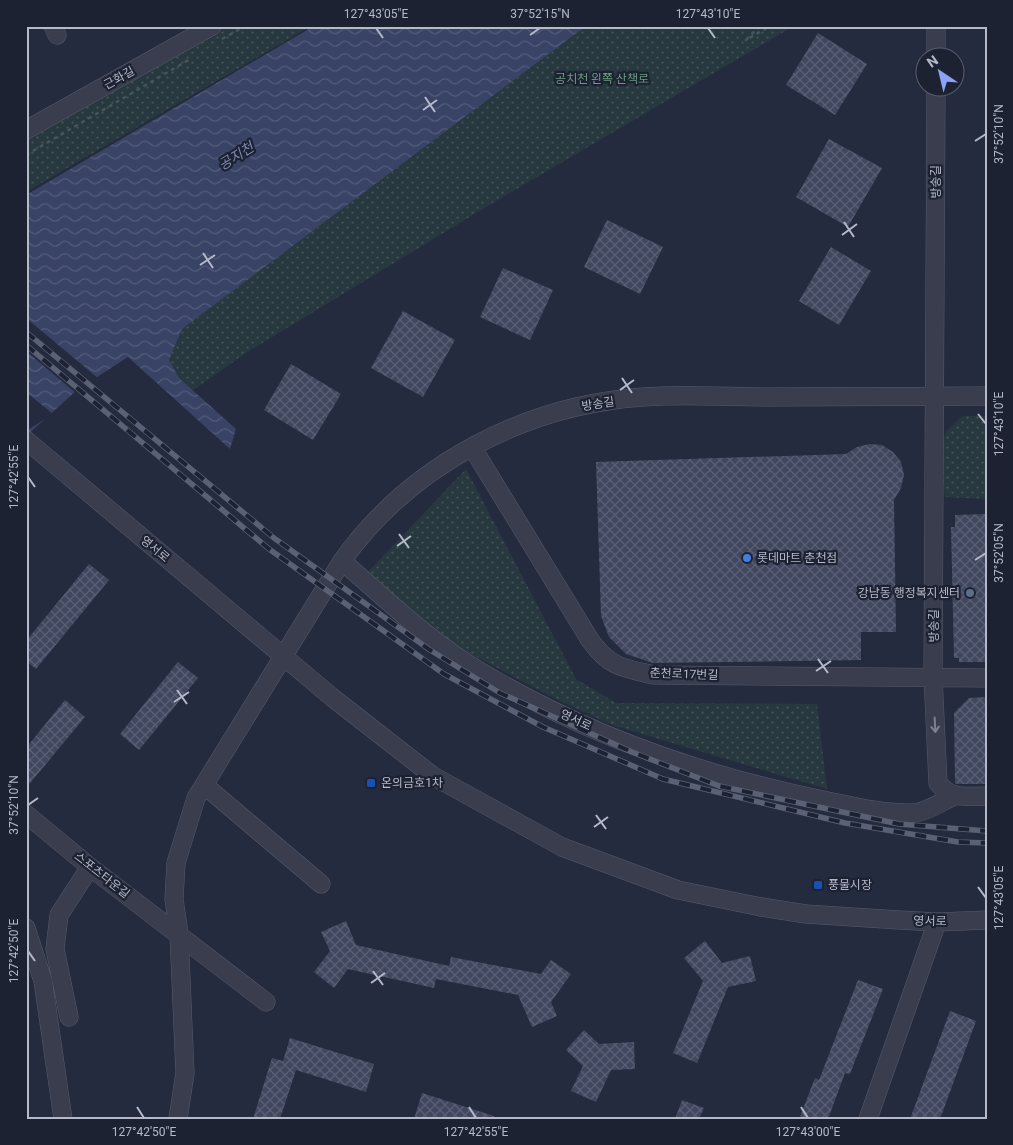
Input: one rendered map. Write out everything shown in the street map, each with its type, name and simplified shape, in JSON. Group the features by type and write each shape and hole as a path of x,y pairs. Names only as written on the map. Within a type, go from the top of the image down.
{"street":[{"path":"936,26 936,48"},
{"name":"근화길","path":"26,130 216,34"},
{"name":"방송길","path":"933,676 936,98"},
{"name":"방송길","path":"342,561 362,533 405,494 438,468 506,428 583,405 643,397 987,396"},
{"name":"영서로","path":"30,444 333,698 433,776 516,823 577,853 678,890 761,907 830,916 937,922 987,920"},
{"name":"춘천로17번길","path":"472,447 590,640 604,658 617,667 654,675 933,676 987,678"},
{"path":"178,1119 185,1073 179,934 174,899 176,863 196,798 342,561"},
{"name":"영서로","path":"342,561 439,645 480,672 525,697 605,733 702,770 763,788 869,809 915,814 954,796 987,796"},
{"path":"933,676 938,783 944,791 954,796"},
{"path":"204,785 321,884"},
{"name":"스포츠타운길","path":"26,814 90,868 266,1002"},
{"path":"69,1017 55,949 59,915 90,868"},
{"path":"868,1119 937,922"},
{"path":"26,928 42,981 63,1119"}],"path":[{"path":"216,34 244,26"},
{"path":"760,26 746,40 770,26"},
{"path":"26,155 194,56"}],"green space":[{"path":"212,26 311,26 26,192 26,131"},
{"name":"공치천 왼쪽 산책로","path":"586,26 794,26 491,204 249,351 193,390 179,378 169,360 182,329"},
{"path":"962,416 987,416 987,499 945,497 940,453 946,432"},
{"path":"466,469 576,679 616,703 817,704 827,789 612,725 552,697 471,654 404,614 364,576"}],"water":[{"name":"공지천","path":"314,26 586,26 182,329 169,360 179,378 236,429 230,449 128,357 77,390 26,436 26,195"}],"pier":[{"path":"26,318 99,379 77,394 26,351"},
{"path":"26,392 53,414 26,431"}],"building":[{"path":"818,33 867,64 835,115 786,85"},
{"path":"829,139 882,168 848,227 796,197"},
{"path":"607,220 663,247 640,294 584,267"},
{"path":"831,247 871,271 839,325 799,301"},
{"path":"503,268 553,290 530,340 480,317"},
{"path":"403,311 455,340 423,397 371,368"},
{"path":"291,364 341,394 313,440 264,410"},
{"name":"롯데마트 춘천점","path":"870,444 882,445 893,452 901,462 904,475 901,488 894,500 896,632 861,632 861,660 653,663 626,654 609,637 601,616 596,462 846,454 857,447"},
{"name":"강남동 행정복지센터","path":"987,514 987,662 959,662 959,658 954,658 951,527 955,527 955,515"},
{"path":"89,564 109,580 36,669 26,661 26,641"},
{"path":"178,662 198,678 139,750 120,734"},
{"path":"987,697 987,784 957,784 955,783 954,713 969,698"},
{"path":"65,700 85,717 26,788 26,748"},
{"path":"346,921 356,945 449,966 451,957 541,974 551,960 571,974 551,1002 557,1016 532,1027 518,995 436,979 434,988 348,969 334,988 314,972 330,951 321,932"},
{"path":"705,941 722,963 750,956 756,981 728,987 697,1063 673,1053 703,981 684,958"},
{"path":"858,980 883,989 850,1074 845,1073 828,1119 799,1119 815,1078 819,1080"},
{"path":"950,1011 976,1021 940,1119 910,1119"},
{"path":"584,1030 599,1044 634,1042 635,1069 611,1070 596,1102 571,1091 583,1066 566,1050"},
{"path":"290,1038 374,1064 366,1092 296,1070 280,1119 253,1119 272,1058 283,1061"},
{"path":"422,1093 494,1116 494,1119 414,1119"},
{"path":"682,1100 704,1108 699,1119 675,1119"}],"railway":[{"path":"26,332 274,538 430,650 500,693 632,752 719,786 899,824 987,831"},
{"path":"26,345 269,549 444,674 543,727 663,779 845,823 958,842 987,843"}],"place":[{"name":"롯데마트 춘천점","path":"747,558"},
{"name":"강남동 행정복지센터","path":"970,593"},
{"name":"온의금호1차","path":"371,783"},
{"name":"풍물시장","path":"818,885"}]}
